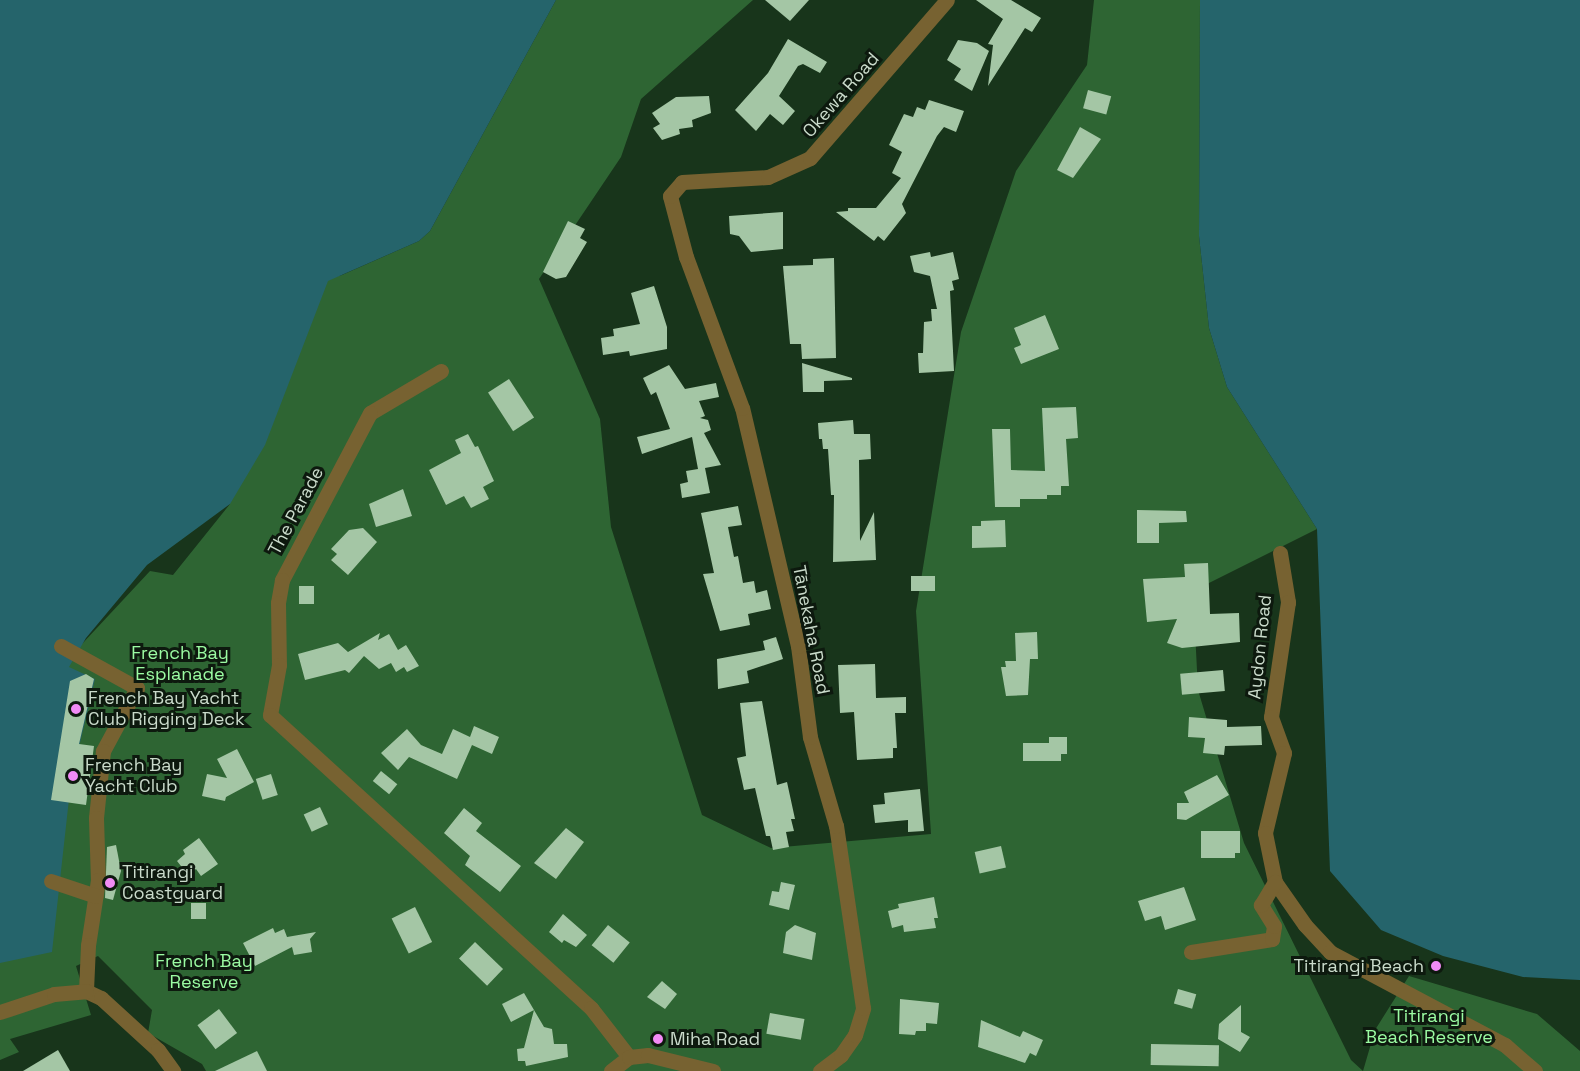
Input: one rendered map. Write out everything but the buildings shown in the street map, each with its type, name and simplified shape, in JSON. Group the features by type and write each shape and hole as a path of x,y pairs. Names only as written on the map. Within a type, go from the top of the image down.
{"street":[{"name":"Okewa Road","path":"672,191 682,182 768,177 810,158 947,0"},
{"name":"Tānekaha Road","path":"672,191 670,209 742,408 798,646 810,737 836,826 863,1008 855,1035 841,1054 820,1071"},
{"name":"The Parade","path":"441,371 370,413 282,580 278,603 279,665 270,715 591,1008 629,1057"},
{"name":"Aydon Road","path":"1280,553 1288,602 1271,717 1284,753 1265,833 1275,882 1305,926 1330,952 1504,1045 1535,1071"},
{"path":"61,646 137,688 103,751 96,818 96,896 86,991"},
{"path":"51,880 96,896"},
{"path":"1191,952 1272,939 1274,926 1261,905 1275,882"},
{"path":"0,1012 54,994 86,991 101,998 159,1050 173,1071"},
{"path":"611,1071 629,1057 648,1055 713,1071"}],"green space":[{"path":"556,0 753,0 641,99 621,157 539,279 600,419 611,527 702,815 771,848 931,834 916,611 961,332 1016,171 1087,65 1094,0 1200,0 1199,236 1209,328 1227,387 1317,529 1193,591 1198,690 1244,843 1351,1060 1363,1071 206,1071 202,1064 148,1033 152,1010 98,956 76,966 91,1015 10,1039 19,1052 0,1060 0,732 150,571 173,575 230,504 144,436 11,366 342,275 419,241 430,231"},
{"name":"Titirangi Beach Reserve","path":"1409,976 1537,1014 1580,1051 1580,1071 1363,1071 1375,1030"}],"water":[{"path":"0,0 556,0 430,231 419,241 328,281 265,445 230,504 147,565 86,638 69,667 95,679 71,781 52,952 0,963"},
{"path":"1200,0 1580,0 1580,980 1523,977 1443,956 1381,930 1330,871 1317,529 1227,387 1209,328 1199,236"}],"place":[{"name":"French Bay Yacht Club Rigging Deck","path":"76,709"},
{"name":"French Bay Yacht Club","path":"73,776"},
{"name":"Titirangi Coastguard","path":"110,883"},
{"name":"Titirangi Beach","path":"1436,966"},
{"name":"Miha Road","path":"658,1039"}],"park label":[{"name":"French Bay Esplanade","path":"180,664"},
{"name":"French Bay Reserve","path":"204,972"}]}
